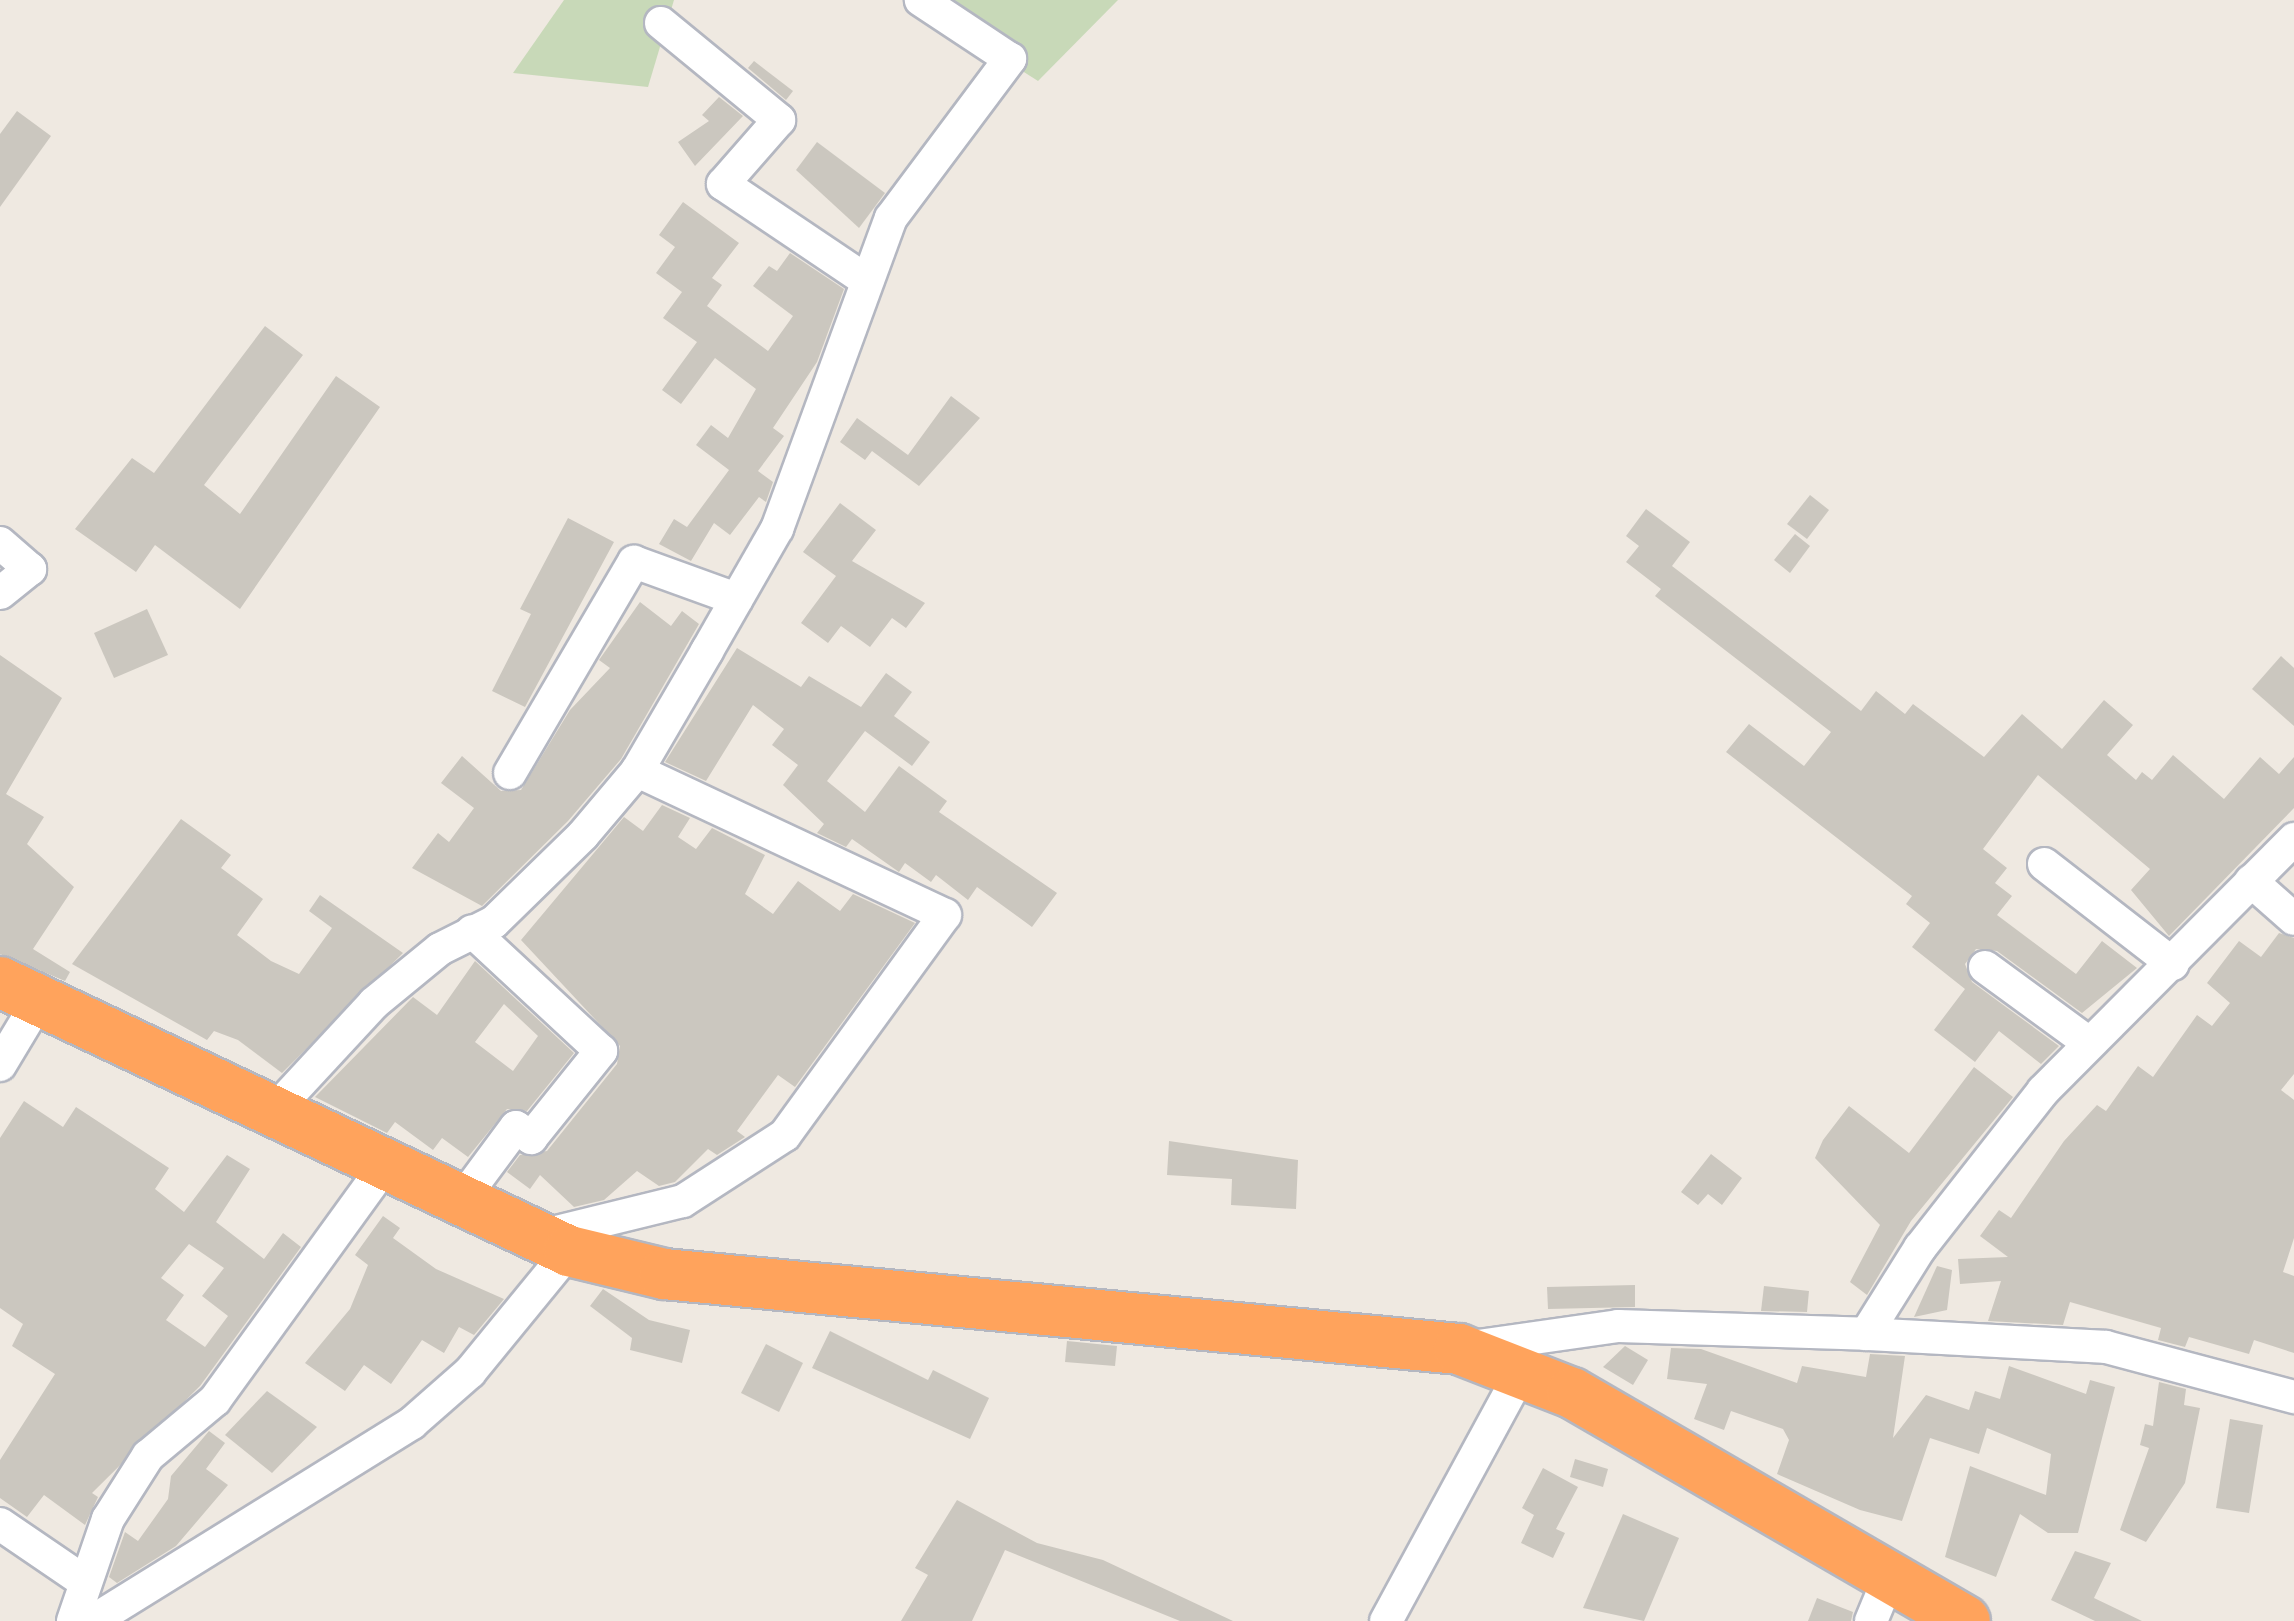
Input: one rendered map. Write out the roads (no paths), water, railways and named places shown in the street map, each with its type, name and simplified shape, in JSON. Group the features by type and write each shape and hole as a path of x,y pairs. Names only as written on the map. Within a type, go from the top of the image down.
{"highway":[{"path":"20,991 276,1108 458,1206 551,1244 664,1274 1459,1349 1522,1370 1880,1600 1964,1621"}],"street":[{"path":"276,1108 374,1003 536,884 637,770 777,528 863,278 912,181 1010,58 920,0"},
{"path":"661,23 779,120 723,184 863,278"},
{"path":"0,544 30,569 0,593"},
{"path":"510,773 634,562 736,599"},
{"path":"92,1621 412,1424 470,1372 551,1244 683,1202 785,1134 945,914 637,770"},
{"path":"1866,1334 1940,1221 2088,1043 2258,887 2294,839"},
{"path":"2044,864 2174,964"},
{"path":"2258,887 2293,918"},
{"path":"458,1206 516,1127 531,1138 601,1050 472,932"},
{"path":"1985,967 2088,1043"},
{"path":"0,1065 20,991"},
{"path":"73,1621 108,1519 148,1456 216,1400 384,1165"},
{"path":"1459,1349 1618,1326 2106,1347 2294,1397"},
{"path":"1386,1621 1522,1370"},
{"path":"0,1524 85,1582"}]}
